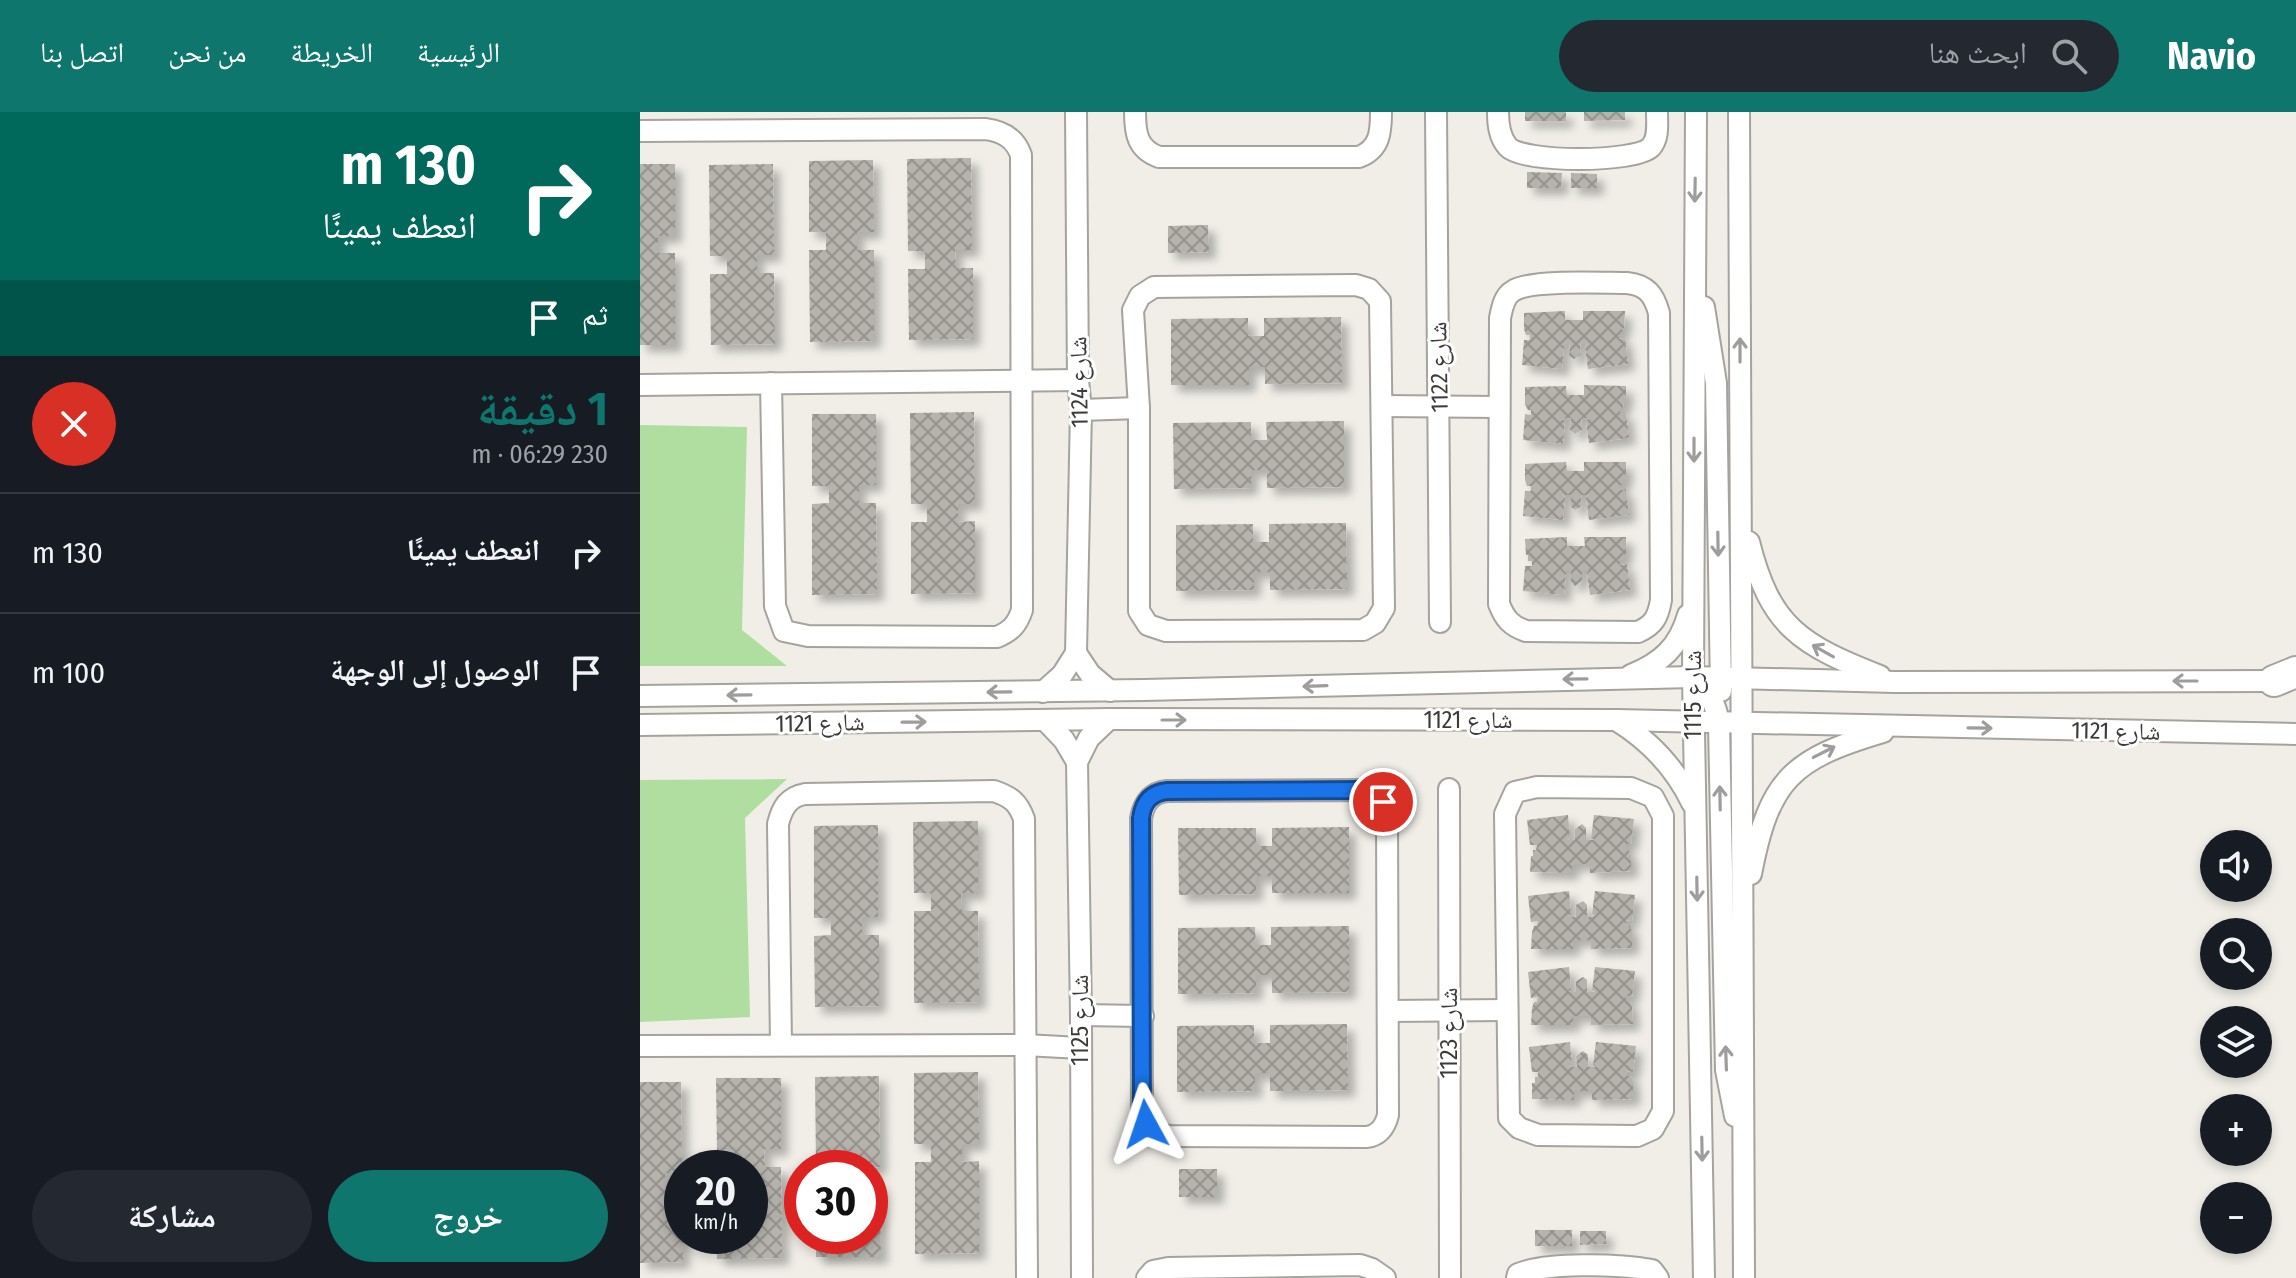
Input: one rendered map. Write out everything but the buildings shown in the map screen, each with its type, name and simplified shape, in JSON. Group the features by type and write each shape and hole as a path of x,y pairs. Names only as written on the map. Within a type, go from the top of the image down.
{"street":[{"name":"شارع 1124","path":"1076,112 1078,380 1081,410 1076,653"},
{"path":"1135,112 1135,129 1141,147 1159,157 1359,157 1373,149 1379,140 1381,112"},
{"name":"شارع 1122","path":"1436,112 1440,622"},
{"path":"1498,112 1501,137 1509,148 1534,158 1640,155 1652,146 1658,132 1657,112"},
{"name":"شارع 1115","path":"1696,112 1693,723 1704,1278"},
{"name":"شارع 1115","path":"1739,112 1744,1278"},
{"path":"640,131 894,120 997,131 1018,145 1021,155 1022,610 1018,623 1009,632 997,637 808,636 784,631 775,606 771,383"},
{"path":"1695,243 1716,383 1719,678 1725,705 1741,724"},
{"path":"1627,283 1649,290 1656,300 1660,329 1661,600 1651,626 1638,632 1622,633 1537,633 1515,627 1504,618 1499,604 1499,407 1500,318 1502,305 1511,291 1528,285 1627,283"},
{"path":"1356,285 1369,289 1380,301 1382,406 1384,608 1375,623 1363,630 1166,631 1148,625 1139,611 1139,408 1133,310 1140,296 1154,287 1356,285"},
{"path":"640,385 1078,380"},
{"path":"1382,406 1499,407"},
{"path":"1081,410 1139,408"},
{"path":"1741,512 1757,575 1777,614 1789,628 1822,652 1895,682"},
{"path":"1622,679 1669,654 1681,636 1688,617 1693,587"},
{"path":"1043,692 1062,675 1076,653 1090,674 1110,691"},
{"path":"1693,677 1712,697 1719,724 1726,1070 1744,1162"},
{"name":"شارع 1121","path":"640,696 1110,691 1693,677 1895,682 2277,678"},
{"path":"1077,762 1089,738 1109,719"},
{"name":"شارع 1121","path":"640,725 1109,719 1616,720 2296,734"},
{"path":"1045,720 1064,740 1077,762"},
{"path":"1616,720 1642,738 1665,760 1683,785 1695,811"},
{"path":"1743,914 1763,821 1775,795 1789,776 1803,764 1841,744 1903,727"},
{"name":"شارع 1125","path":"1077,762 1082,1278"},
{"path":"1537,787 1631,788 1653,797 1663,816 1663,1111 1653,1129 1637,1136 1538,1135 1519,1128 1509,1118 1507,1010 1505,814 1515,792 1537,787"},
{"name":"شارع 1123","path":"1449,789 1450,1278"},
{"path":"1362,790 1379,797 1387,813 1388,1011 1388,1115 1380,1131 1367,1137 1169,1136 1155,1132 1143,1118 1143,1016 1141,818 1147,801 1156,793 1167,791 1362,790"},
{"path":"781,1045 778,824 781,811 788,801 805,794 994,791 1010,797 1024,819 1027,1278"},
{"path":"1388,1011 1507,1010"},
{"path":"1081,1015 1143,1016"},
{"path":"640,1046 1025,1045 1080,1048"},
{"path":"1147,1278 1153,1271 1168,1268 1360,1265 1385,1278"},
{"path":"1517,1278 1518,1274 1534,1268 1619,1267 1652,1270 1658,1278"}],"green space":[{"path":"640,425 747,427 742,630 787,666 640,666"},
{"path":"787,779 745,818 750,1017 640,1022 640,780"}],"route":[{"path":"1146,1124 1142,1113 1141,818 1147,801 1161,791 1362,790 1372,792 1383,802"}]}
